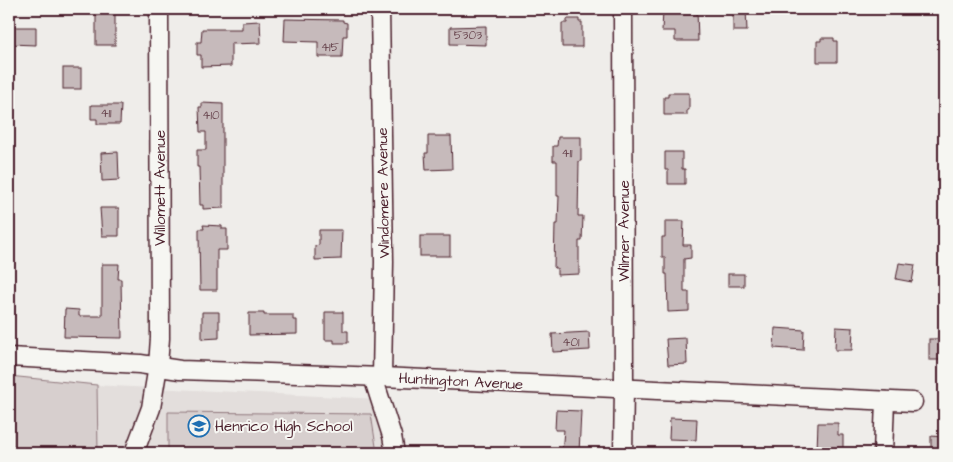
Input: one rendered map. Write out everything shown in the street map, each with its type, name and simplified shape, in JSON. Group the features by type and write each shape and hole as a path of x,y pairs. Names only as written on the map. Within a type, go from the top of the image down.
{"street":[{"name":"Willomett Avenue","path":"134,453 151,408 158,366 160,280 159,9"},
{"name":"Windomere Avenue","path":"380,9 384,262 377,377 395,453"},
{"name":"Wilmer Avenue","path":"623,9 623,453"},
{"name":"Huntington Avenue","path":"9,357 104,361 180,370 377,377 913,402"},
{"path":"883,453 885,401"}],"shaded area":[{"path":"9,376 97,385 98,453 9,453"},
{"name":"Henrico High School","path":"9,381 380,399 398,453 9,453"},
{"path":"168,412 371,414 377,453 168,453"}],"building":[{"path":"733,9 746,9 747,31 733,31"},
{"path":"663,10 697,10 698,41 675,41 675,31 662,31"},
{"path":"96,14 115,14 115,45 96,45"},
{"path":"285,19 343,20 343,22 347,23 347,36 343,36 342,57 318,57 318,42 284,41"},
{"path":"567,19 579,19 579,22 582,22 582,47 562,47 562,23 567,23"},
{"path":"260,21 261,43 231,44 231,66 201,67 201,55 197,55 197,42 201,42 202,29 242,29 242,22"},
{"path":"486,26 486,45 450,44 450,27"},
{"path":"9,27 36,27 36,45 9,44"},
{"path":"821,38 834,38 834,41 837,41 837,62 817,62 817,41 821,41"},
{"path":"63,68 81,68 81,89 63,89"},
{"path":"668,93 689,93 689,110 687,110 687,115 664,115 664,97 668,97"},
{"path":"202,103 223,104 223,208 203,209 203,205 200,205 197,150 206,150 206,132 200,132 199,107 202,107"},
{"path":"91,105 121,105 120,124 97,124 97,119 91,119"},
{"path":"428,136 451,136 452,169 426,170 425,153 428,153"},
{"path":"558,137 581,137 578,216 583,216 582,241 579,241 579,274 557,275 557,268 554,268 555,224 558,224 559,196 557,196 557,161 553,161 553,146 557,146"},
{"path":"118,152 119,180 102,181 101,153"},
{"path":"665,152 682,152 682,169 685,169 685,184 668,184 668,170 665,170"},
{"path":"100,208 119,208 119,236 102,236"},
{"path":"665,221 684,221 683,245 691,245 691,258 684,259 684,292 689,292 689,311 668,312 667,274 665,274 665,257 662,257 662,237 665,237"},
{"path":"203,225 222,226 222,229 227,229 227,250 217,250 217,290 200,290 199,229 204,229"},
{"path":"319,230 342,230 341,259 315,260 315,246 319,245"},
{"path":"420,236 450,236 450,256 420,256"},
{"path":"899,263 915,265 912,282 896,279"},
{"path":"102,264 119,264 118,279 121,279 122,338 64,337 65,309 79,310 79,316 102,316"},
{"path":"728,274 744,274 744,286 728,286"},
{"path":"202,312 219,312 219,338 202,339"},
{"path":"325,312 343,312 343,331 348,331 348,343 334,343 334,340 325,340"},
{"path":"249,313 293,315 293,320 297,320 297,334 249,335"},
{"path":"836,327 853,328 852,350 835,350"},
{"path":"775,328 804,330 803,350 774,348"},
{"path":"589,332 590,350 553,352 552,334"},
{"path":"686,338 687,364 668,365 666,339"},
{"path":"929,339 944,339 944,360 929,360"},
{"path":"556,410 581,411 579,453 562,453 564,430 555,430"},
{"path":"670,418 697,419 696,440 669,439"},
{"path":"818,423 838,423 838,435 843,435 843,450 817,450"},
{"path":"931,436 944,437 944,453 931,453"}],"place":[{"name":"Henrico High School","path":"199,426"}]}
